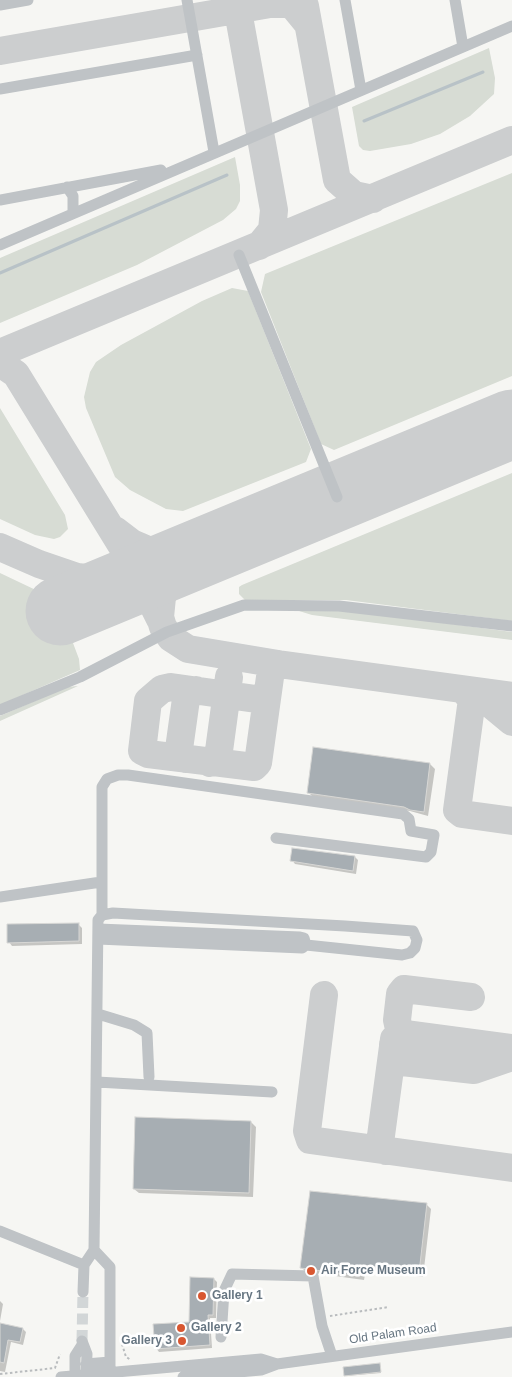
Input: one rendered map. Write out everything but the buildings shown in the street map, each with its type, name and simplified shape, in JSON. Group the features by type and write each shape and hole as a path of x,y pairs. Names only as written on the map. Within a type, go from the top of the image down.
{"street":[{"path":"0,5 28,0"},
{"path":"187,0 214,152"},
{"path":"345,0 361,90"},
{"path":"455,0 463,47"},
{"path":"0,245 180,166 512,26"},
{"path":"0,89 197,55"},
{"path":"0,200 180,166"},
{"path":"67,187 75,202 74,213"},
{"path":"239,255 337,497"},
{"path":"0,710 80,677 167,632 244,605 339,606 512,626"},
{"path":"83,1292 84,1265 94,1250 98,920 102,915 102,787 107,780 118,775 403,814 409,819 411,831 434,835 431,852 426,858 276,838"},
{"path":"0,898 102,882"},
{"path":"98,934 302,948 306,945 402,955 410,953 415,948 417,940 413,931 113,913 102,915"},
{"path":"98,1014 134,1024 147,1033 149,1077"},
{"path":"97,1082 272,1092"},
{"path":"0,1231 84,1265"},
{"path":"94,1250 110,1267 113,1372"},
{"path":"220,1337 224,1291 232,1274 313,1276 320,1318 332,1356"},
{"name":"Old Palam Road","path":"277,1364 512,1332"},
{"path":"82,1343 87,1354 82,1374 75,1356 82,1343"},
{"path":"61,1377 261,1359 277,1364"},
{"path":"184,1377 261,1370 277,1364"}],"path":[{"path":"320,1318 389,1307"},
{"path":"0,1374 55,1368 60,1354"}],"shaded area":[{"path":"489,48 495,78 494,94 470,116 440,134 411,144 370,151 363,150 359,146 352,107"},
{"path":"235,157 240,185 240,201 236,209 223,220 137,265 0,323 0,258"},
{"path":"512,173 512,376 334,450 321,444 261,292 265,274"},
{"path":"232,288 248,291 311,449 306,462 183,511 166,509 130,490 115,477 86,408 84,397 90,372 96,362 121,345 202,301"},
{"path":"0,408 65,515 68,529 60,537 54,539 35,535 0,519"},
{"path":"512,473 512,621 346,600 245,600 239,594 239,587 242,585"},
{"path":"0,573 40,592 50,588 79,659 80,670 0,705"},
{"path":"345,610 512,632 512,640 312,615 299,611"},
{"path":"78,686 0,721 0,716 67,687"}],"waterway":[{"path":"364,121 483,72"},
{"path":"0,273 227,175"}],"taxiway":[{"path":"236,0 274,210 272,230 259,246"},
{"path":"0,51 270,4 287,4 294,7 308,24"},
{"path":"305,6 337,180 354,195 373,199"},
{"path":"0,353 512,140"},
{"path":"0,363 16,374 131,561 160,619"},
{"path":"115,530 132,543 153,552 175,555 203,551"},
{"path":"0,547 39,564 77,577 104,580 153,573"},
{"path":"204,551 174,572 162,597 160,617 163,627 171,638 188,649 278,664 512,696"},
{"path":"267,692 264,696 256,699 171,687 162,689 148,701 142,751 148,754 254,767 258,763 271,670 278,664"},
{"path":"210,763 218,758 229,677"},
{"path":"186,759 180,756 179,749 186,699 190,691 196,690"},
{"path":"464,691 472,699 457,810 462,814 512,821"},
{"path":"474,693 512,722"},
{"path":"471,997 404,989 400,994 397,1020 399,1029 405,1034 512,1048"},
{"path":"324,995 307,1131 310,1140 512,1168"},
{"path":"405,1034 398,1038 393,1045 396,1056 402,1062 474,1070 512,1057"},
{"path":"386,1151 382,1149 380,1143 394,1039"}],"runway":[{"path":"60,611 512,424"}],"tunnel":[{"path":"82,1341 83,1292"}],"place":[{"name":"Air Force Museum","path":"311,1271"},
{"name":"Gallery 1","path":"202,1296"},
{"name":"Gallery 2","path":"181,1328"},
{"name":"Gallery 3","path":"182,1341"}]}
